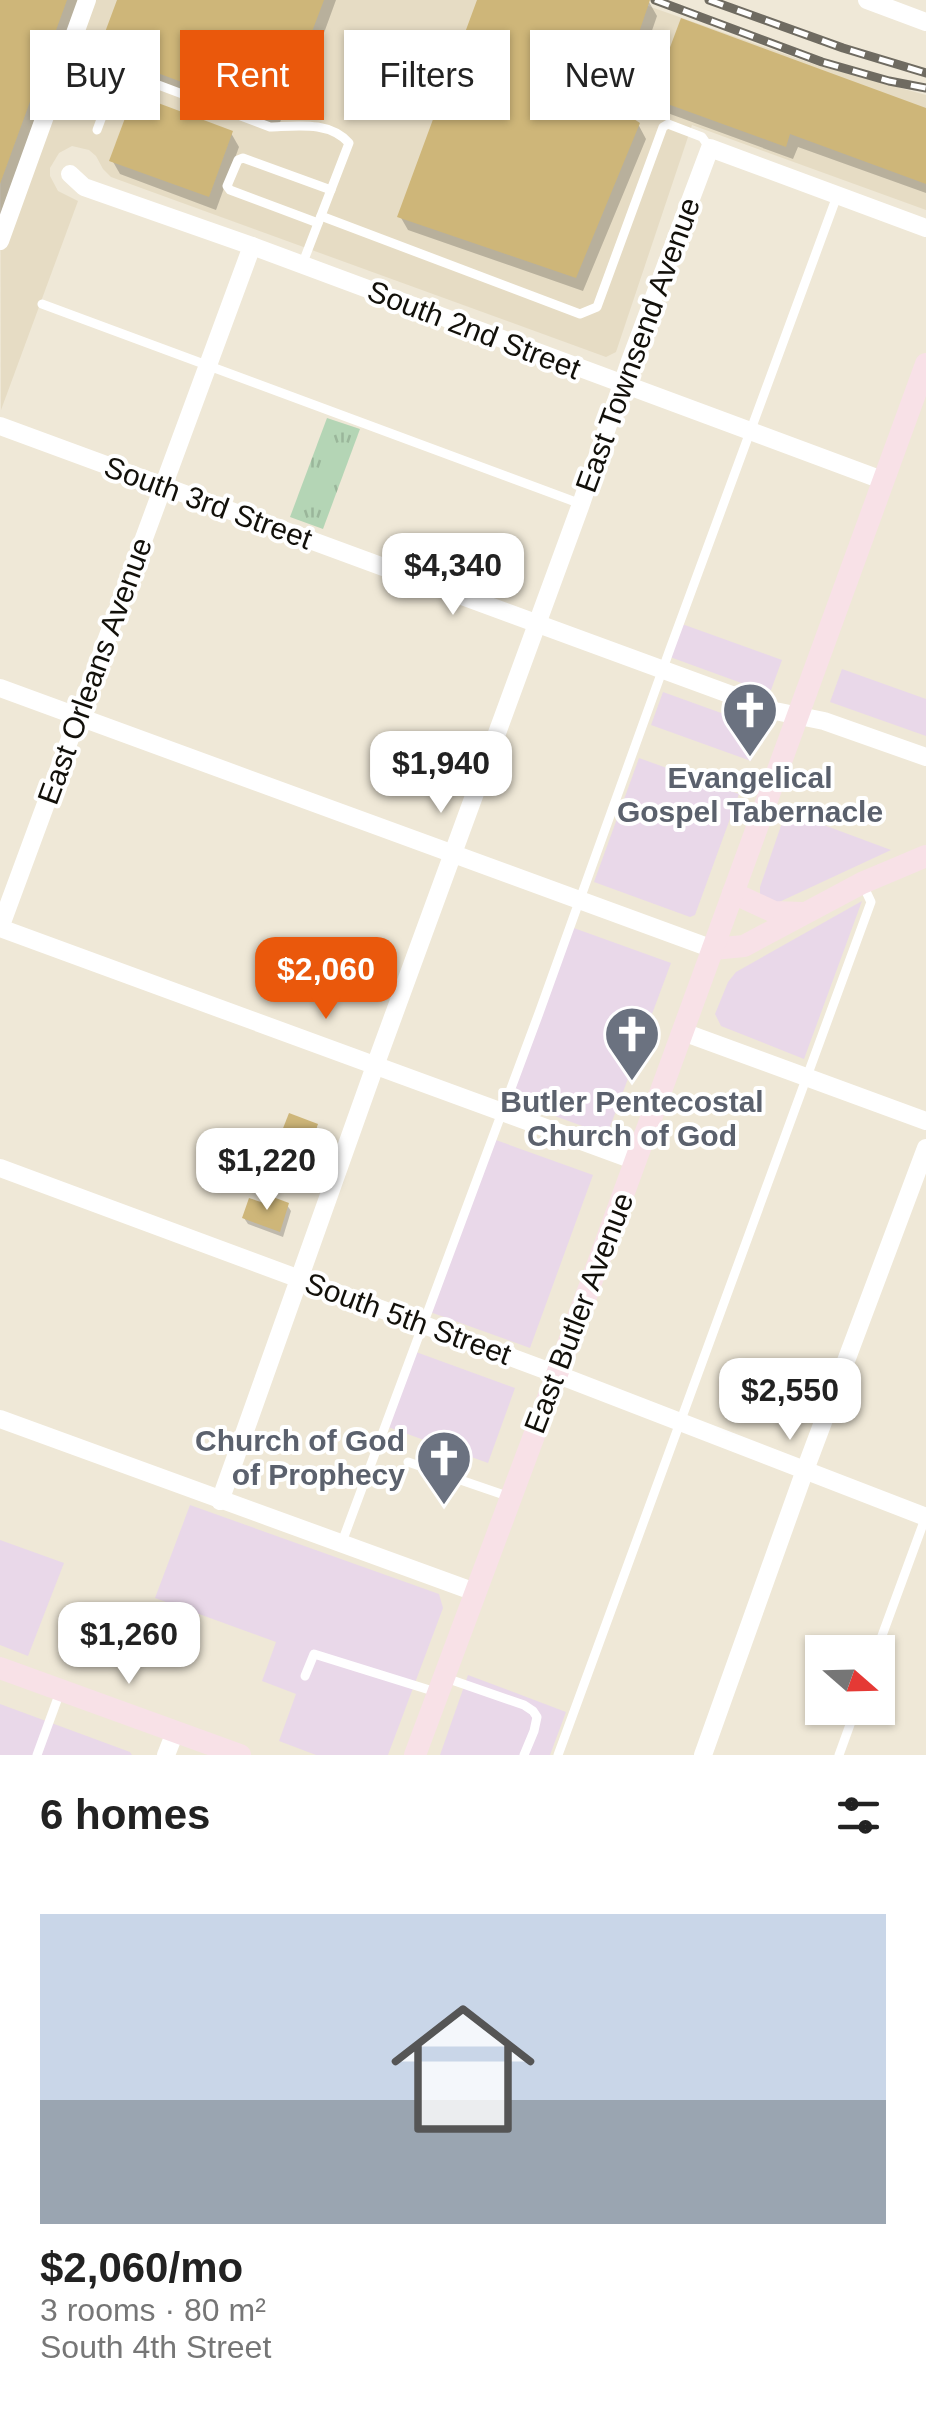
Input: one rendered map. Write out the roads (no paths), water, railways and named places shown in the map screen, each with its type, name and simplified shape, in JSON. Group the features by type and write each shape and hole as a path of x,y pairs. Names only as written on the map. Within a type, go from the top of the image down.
{"street":[{"path":"76,30 87,0"},
{"path":"867,0 926,22"},
{"path":"0,241 43,120"},
{"path":"710,148 926,228"},
{"name":"East Townsend Avenue","path":"220,1500 374,1066 710,148"},
{"name":"South 2nd Street","path":"70,174 84,187 882,480"},
{"name":"East Orleans Avenue","path":"0,928 252,246"},
{"name":"East Butler Avenue","path":"415,1755 636,1161 882,480 920,394 926,364"},
{"name":"South 3rd Street","path":"0,426 776,711 824,721 925,755"},
{"path":"0,688 712,950 744,946 862,883 926,856"},
{"path":"733,893 774,912 802,913"},
{"path":"0,928 636,1161"},
{"path":"683,1032 926,1121"},
{"path":"703,1755 926,1148"},
{"name":"South 5th Street","path":"0,1168 556,1374 926,1517"},
{"path":"0,1419 475,1592"},
{"path":"0,1668 240,1755"},
{"path":"166,1755 175,1732"}],"lane":[{"path":"160,87 270,128 322,127 346,138 349,142 302,265"},
{"path":"97,130 101,120"},
{"path":"331,190 243,158 238,160 227,186 580,314 597,307 663,127 668,124 702,137 710,148"},
{"path":"341,1544 540,1013 837,195"},
{"path":"42,304 581,504"},
{"path":"558,1755 870,902 862,883"},
{"path":"408,1462 510,1497"},
{"path":"882,1635 926,1517"},
{"path":"305,1676 314,1654 524,1705 537,1718 524,1755"},
{"path":"37,1755 60,1690"},
{"path":"838,1755 849,1725"}],"railway":[{"path":"655,0 822,62 926,88"},
{"path":"709,0 926,73"}],"place":[{"name":"Evangelical Gospel Tabernacle","path":"750,759"},
{"name":"Butler Pentecostal Church of God","path":"632,1083"},
{"name":"Church of God of Prophecy","path":"444,1507"}]}
